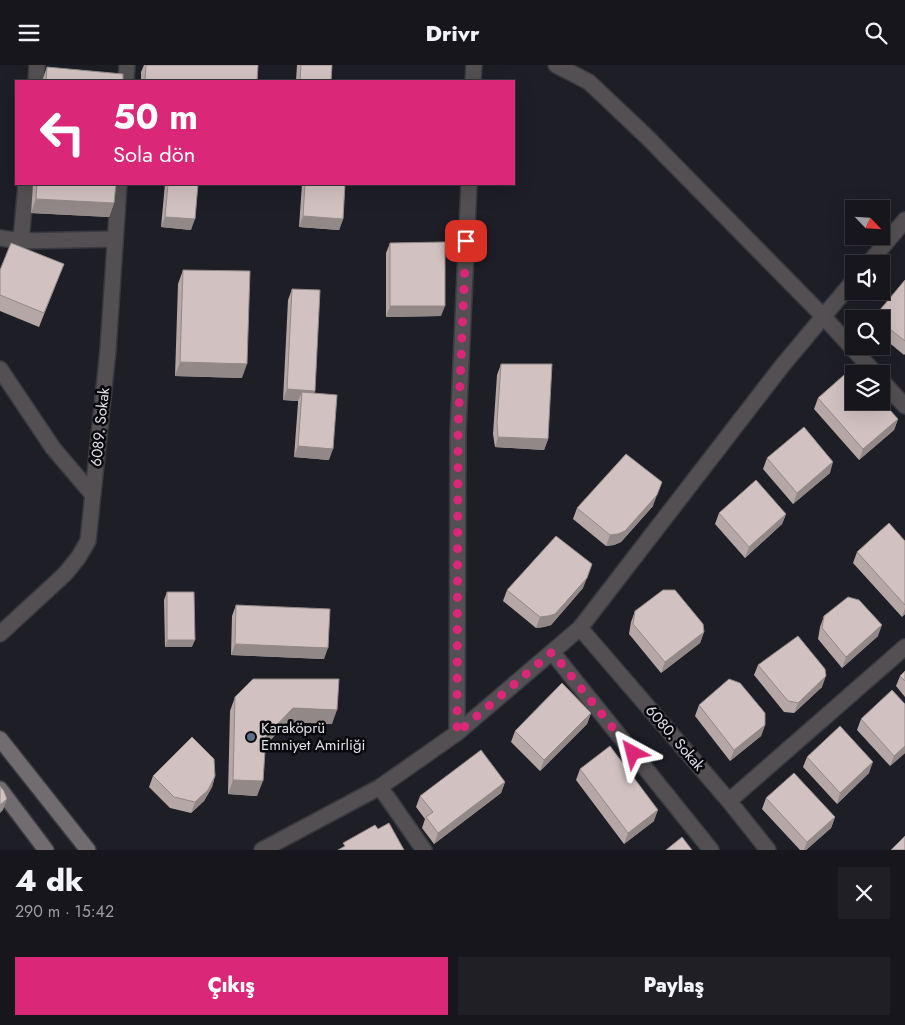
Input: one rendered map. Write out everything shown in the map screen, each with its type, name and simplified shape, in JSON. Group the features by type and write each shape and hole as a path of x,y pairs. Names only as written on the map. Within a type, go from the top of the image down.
{"main road":[{"path":"0,739 88,850"},
{"path":"0,789 46,850"}],"street":[{"path":"36,80 37,65"},
{"path":"126,80 127,65"},
{"path":"473,80 474,65"},
{"path":"556,65 589,82 640,130 823,316 868,365"},
{"path":"21,241 26,185"},
{"name":"6089. Sokak","path":"0,634 64,574 78,558 88,541 108,350 119,185"},
{"path":"457,733 458,431 469,185"},
{"path":"876,255 905,220"},
{"path":"0,238 21,241 115,239"},
{"path":"262,850 380,787 457,733 580,628 782,366 845,290"},
{"path":"0,369 53,448 93,495"},
{"path":"890,390 905,406"},
{"name":"6080. Sokak","path":"580,628 729,801 768,850"},
{"path":"729,801 905,647"},
{"path":"552,652 711,850"},
{"path":"380,787 424,850"}],"building":[{"path":"146,65 258,65 257,80 145,80"},
{"path":"301,65 332,65 331,80 300,80"},
{"path":"47,67 123,74 123,80 46,80"},
{"path":"37,185 116,185 114,203 36,199"},
{"path":"168,185 198,185 195,219 165,217"},
{"path":"305,185 345,185 343,219 303,216"},
{"path":"445,242 445,306 390,306 390,243"},
{"path":"11,243 64,264 44,313 0,295 0,270"},
{"path":"183,270 250,271 247,364 180,362"},
{"path":"905,280 905,341 890,329 890,310 880,310"},
{"path":"292,289 320,290 315,391 287,389"},
{"path":"501,364 552,364 548,439 498,437 497,423"},
{"path":"845,374 845,410 890,410 898,419 863,449 818,398"},
{"path":"302,392 337,395 333,449 298,446"},
{"path":"804,427 833,462 797,493 767,458"},
{"path":"626,454 662,482 657,495 625,531 610,535 577,508"},
{"path":"756,480 786,514 749,547 719,513"},
{"path":"889,523 905,541 905,605 857,552"},
{"path":"556,536 592,564 587,578 555,614 540,617 507,590"},
{"path":"663,590 675,590 703,624 704,632 665,662 633,624 635,611"},
{"path":"167,592 194,592 195,640 167,640"},
{"path":"848,597 859,600 882,625 846,657 822,628 824,616"},
{"path":"236,605 330,609 328,648 235,644"},
{"path":"798,636 825,669 826,676 798,703 788,701 758,665"},
{"path":"905,671 905,681 900,676"},
{"name":"Karaköprü Emniyet Amirliği","path":"253,679 339,679 337,710 293,708 266,736 263,781 233,780 235,697"},
{"path":"729,679 740,683 765,713 765,725 734,750 699,705"},
{"path":"562,683 591,713 544,760 515,731"},
{"path":"892,690 905,704 905,746 894,756 861,719"},
{"path":"840,726 873,762 840,793 807,757"},
{"path":"192,737 214,759 215,776 208,790 195,802 174,797 153,776"},
{"path":"610,746 658,810 628,833 580,769"},
{"path":"481,750 505,782 438,833 426,817 433,812 420,796"},
{"path":"794,773 835,817 807,842 766,798"},
{"path":"0,786 7,799 0,805"},
{"path":"389,823 404,850 338,850 345,846 343,843 375,825 378,829"},
{"path":"905,836 905,850 891,850"},
{"path":"682,837 692,850 666,850"}],"place":[{"name":"Karaköprü Emniyet Amirliği","path":"251,737"}],"route":[{"path":"466,241 458,431 457,733 552,652 633,753"}]}
